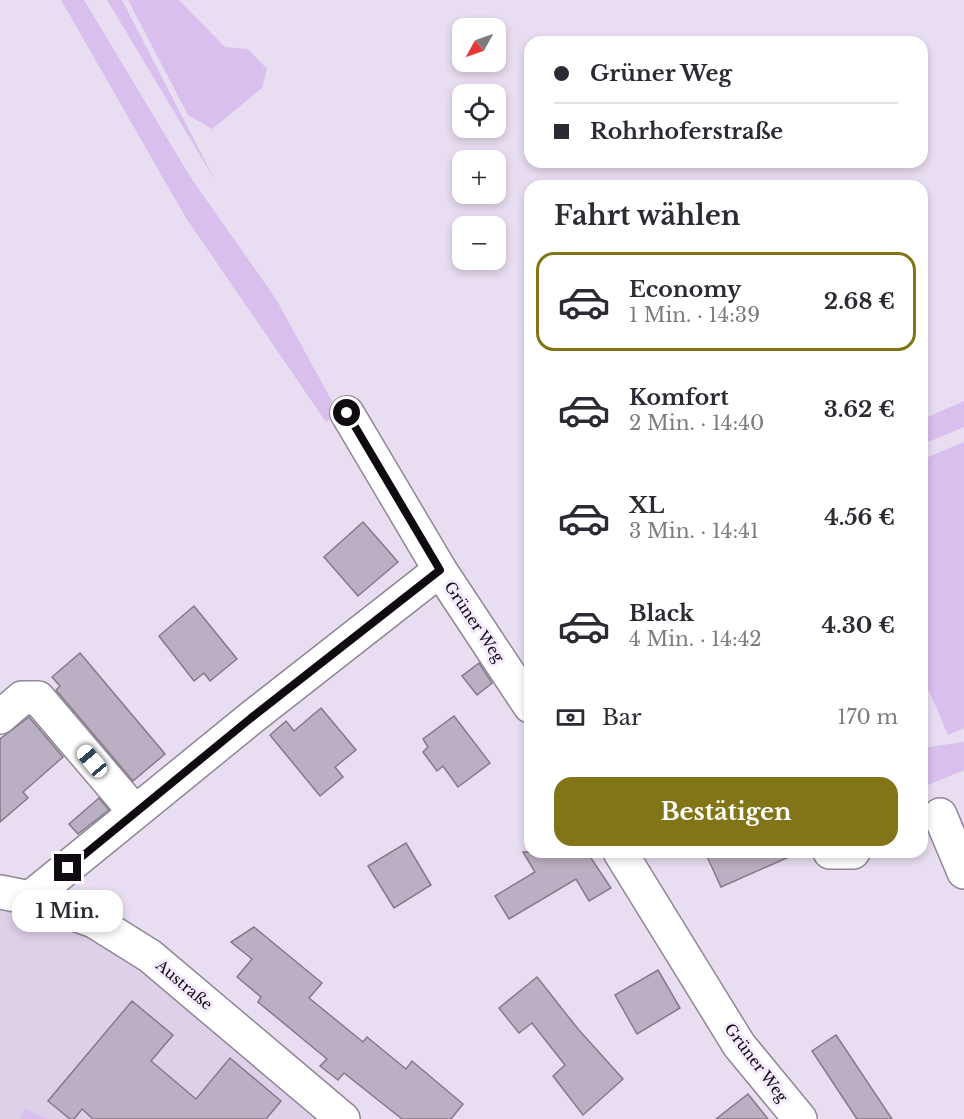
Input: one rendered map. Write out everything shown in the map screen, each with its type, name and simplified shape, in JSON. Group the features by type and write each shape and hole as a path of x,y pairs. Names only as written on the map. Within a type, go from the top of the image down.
{"street":[{"name":"Grüner Weg","path":"347,413 440,570 524,697"},
{"path":"15,895 135,812 440,570"},
{"path":"0,717 22,698 39,698 135,812"},
{"path":"942,815 964,872"},
{"name":"Grüner Weg","path":"624,858 739,1045 800,1119"},
{"name":"Austraße","path":"15,895 94,921 150,956 344,1119"}],"shaded area":[{"path":"61,0 84,0 191,178 276,299 339,414 326,422 186,218"},
{"path":"107,0 122,0 216,182"},
{"path":"128,0 179,0 225,47 248,49 267,69 262,88 212,129 188,115"},
{"path":"964,401 964,427 928,442 928,417"},
{"path":"964,442 964,728 948,735 928,688 928,457"},
{"path":"964,742 964,770 928,785 928,747"},
{"path":"0,909 35,917 85,936 139,970 317,1119 48,1119 25,1109 20,1119 0,1119"},
{"path":"25,1109 48,1119 20,1119"}],"building":[{"path":"363,522 398,562 358,596 324,557"},
{"path":"194,606 237,659 210,681 204,673 194,681 159,636"},
{"path":"80,653 165,754 133,781 56,690 60,686 52,677"},
{"path":"479,663 492,683 477,695 462,676"},
{"path":"321,708 356,750 335,767 343,777 320,796 270,735 286,721 294,731"},
{"path":"454,716 490,763 458,787 443,766 437,771 423,752 428,747 423,739"},
{"path":"29,717 63,757 23,792 28,798 0,822 0,739"},
{"path":"99,798 109,810 78,834 69,824"},
{"path":"406,843 431,885 394,908 368,866"},
{"path":"527,858 591,858 611,888 589,901 576,879 509,919 495,896 535,872"},
{"path":"708,858 786,858 721,887"},
{"path":"254,927 322,983 309,998 363,1042 367,1037 406,1069 412,1061 463,1104 451,1119 402,1119 344,1073 338,1080 320,1066 327,1059 258,1002 261,997 237,977 252,959 231,942"},
{"path":"658,970 680,1008 637,1034 615,995"},
{"path":"537,977 578,1029 623,1079 583,1115 553,1076 565,1065 532,1023 519,1033 499,1008"},
{"path":"132,1001 173,1035 151,1061 196,1099 230,1058 281,1101 266,1119 93,1119 82,1109 74,1119 70,1119 48,1101"},
{"path":"836,1035 892,1119 857,1119 812,1051"},
{"path":"748,1094 768,1119 716,1119"}],"route":[{"path":"68,868 251,718 440,570 347,413"}]}
